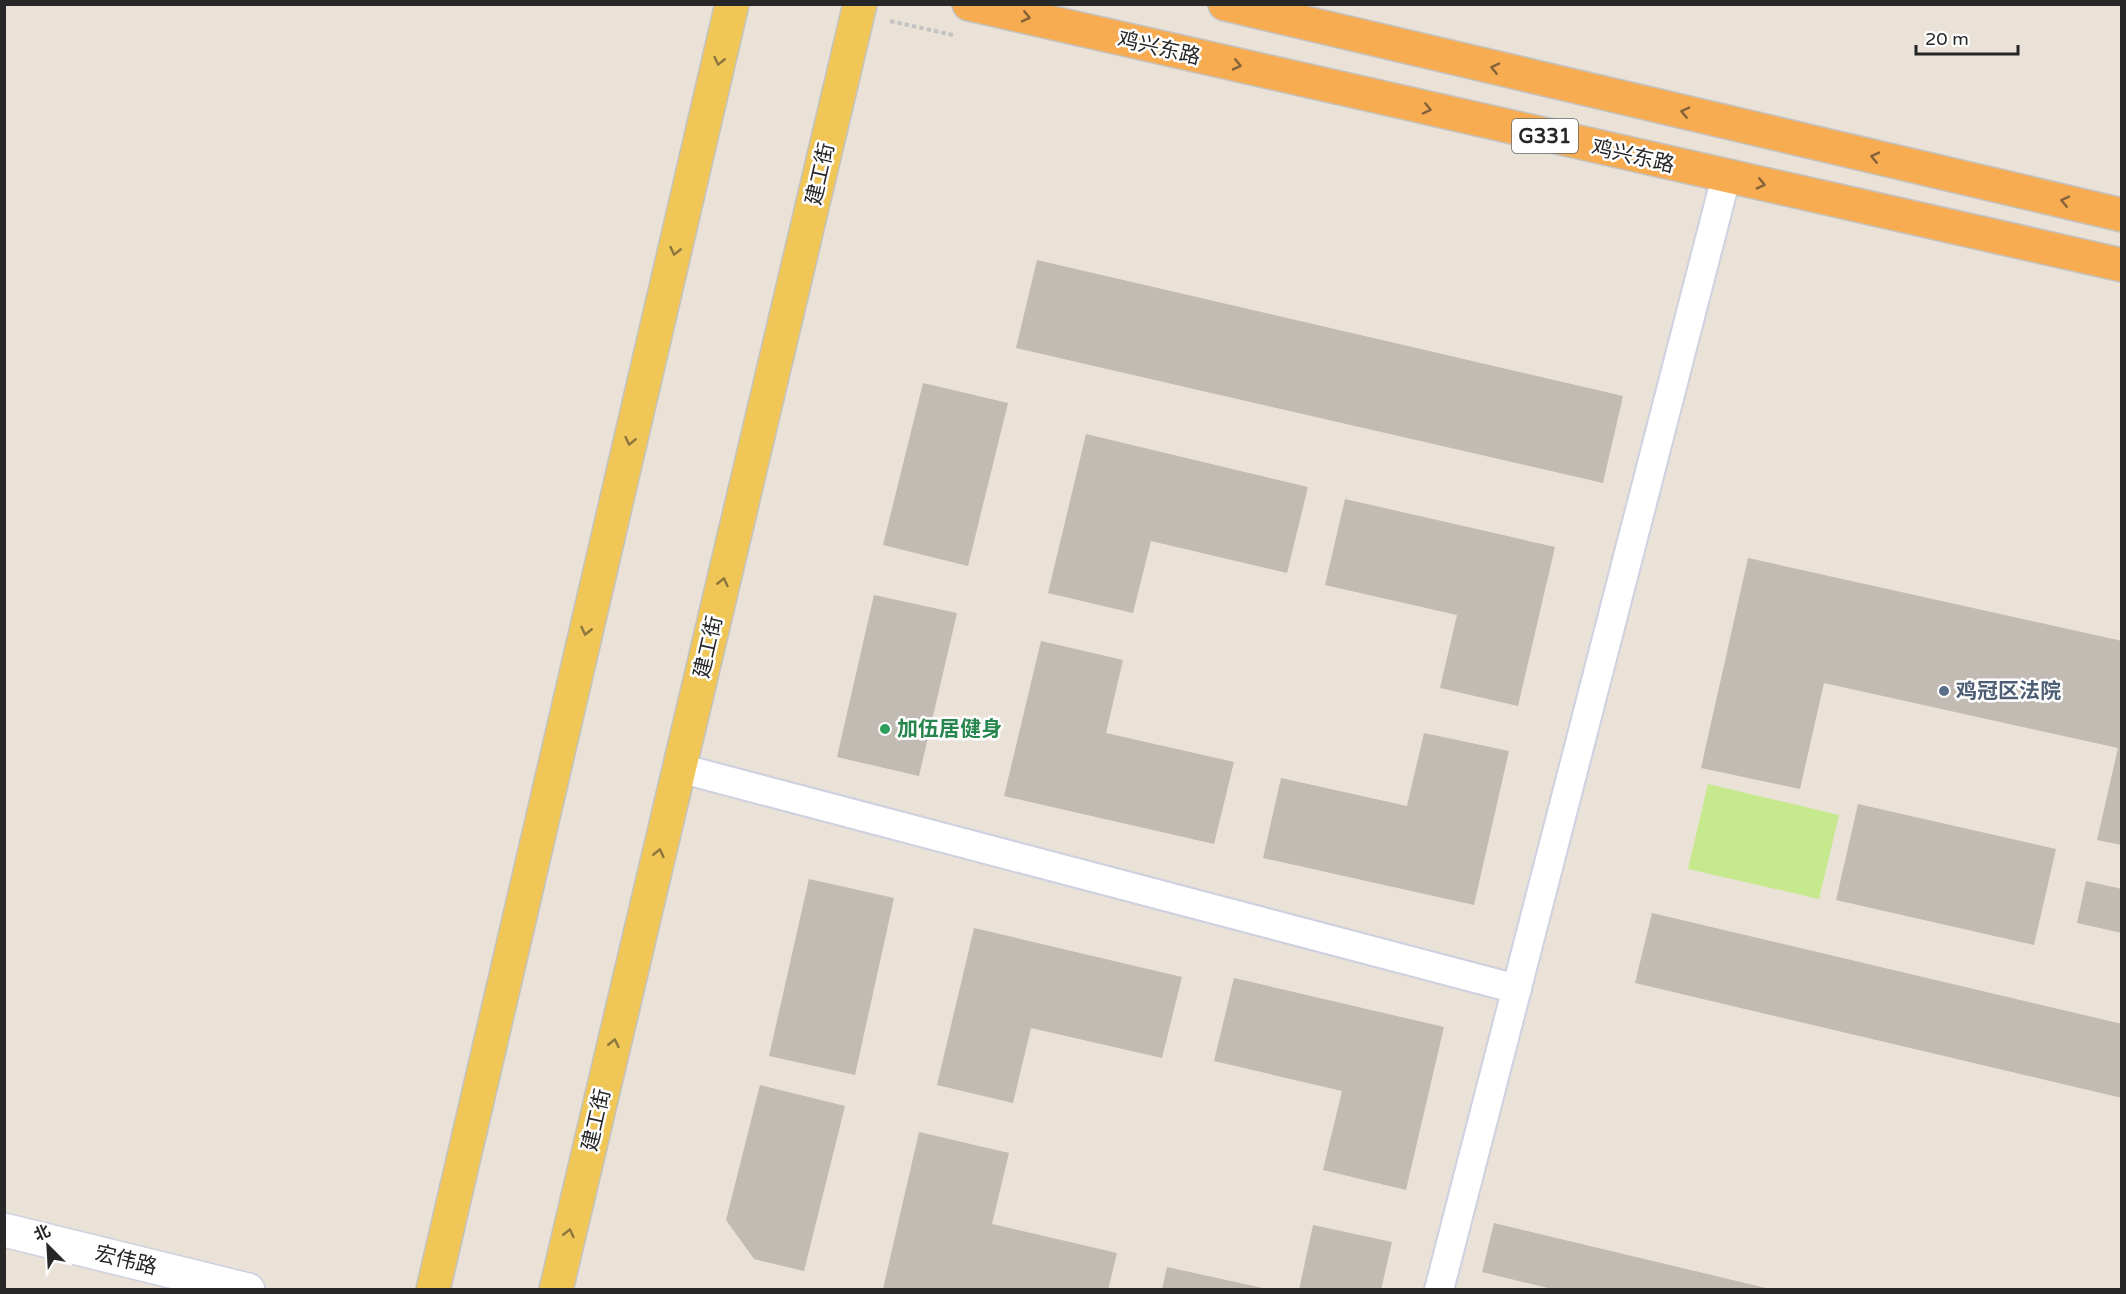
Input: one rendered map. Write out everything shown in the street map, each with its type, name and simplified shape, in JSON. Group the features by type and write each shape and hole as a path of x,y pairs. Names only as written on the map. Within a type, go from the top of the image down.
{"highway":[{"name":"鸡兴东路","path":"969,4 2121,265"},
{"name":"G331","path":"1225,4 2121,214"}],"main road":[{"path":"433,1290 732,4"},
{"name":"建工街","path":"556,1290 860,4"}],"street":[{"path":"1439,1290 1726,177"},
{"path":"679,768 1517,989"},
{"name":"宏伟路","path":"4,1230 248,1290"}],"green space":[{"path":"1708,784 1839,815 1819,899 1688,869"}],"building":[{"path":"1037,260 1623,396 1603,483 1016,348"},
{"path":"923,383 1008,403 968,566 883,545"},
{"path":"1086,434 1308,487 1287,573 1151,541 1133,613 1048,593"},
{"path":"1345,499 1555,547 1518,706 1440,688 1457,615 1325,585"},
{"path":"1748,558 2122,641 2122,845 2097,840 2118,748 1824,683 1800,789 1701,768"},
{"path":"874,595 957,613 919,776 837,757"},
{"path":"1041,641 1123,660 1106,733 1234,762 1214,844 1004,796"},
{"path":"1424,733 1509,751 1474,905 1263,858 1281,778 1407,806"},
{"path":"1858,804 2056,849 2034,945 1836,900"},
{"path":"809,879 894,898 855,1075 769,1056"},
{"path":"2086,881 2122,889 2122,933 2077,923"},
{"path":"1652,913 2122,1024 2122,1098 1635,983"},
{"path":"974,928 1182,977 1162,1058 1031,1028 1013,1103 937,1085"},
{"path":"1234,978 1444,1027 1406,1190 1323,1170 1342,1091 1214,1061"},
{"path":"760,1085 845,1106 804,1271 754,1259 726,1220"},
{"path":"919,1132 1009,1153 992,1224 1117,1253 1108,1290 883,1289"},
{"path":"1494,1223 1770,1290 1556,1290 1482,1272"},
{"path":"1313,1225 1392,1242 1381,1290 1299,1290"},
{"path":"1167,1267 1267,1289 1267,1290 1162,1290"}],"place":[{"name":"鸡冠区法院","path":"1944,691"},
{"name":"加伍居健身","path":"885,729"}]}
